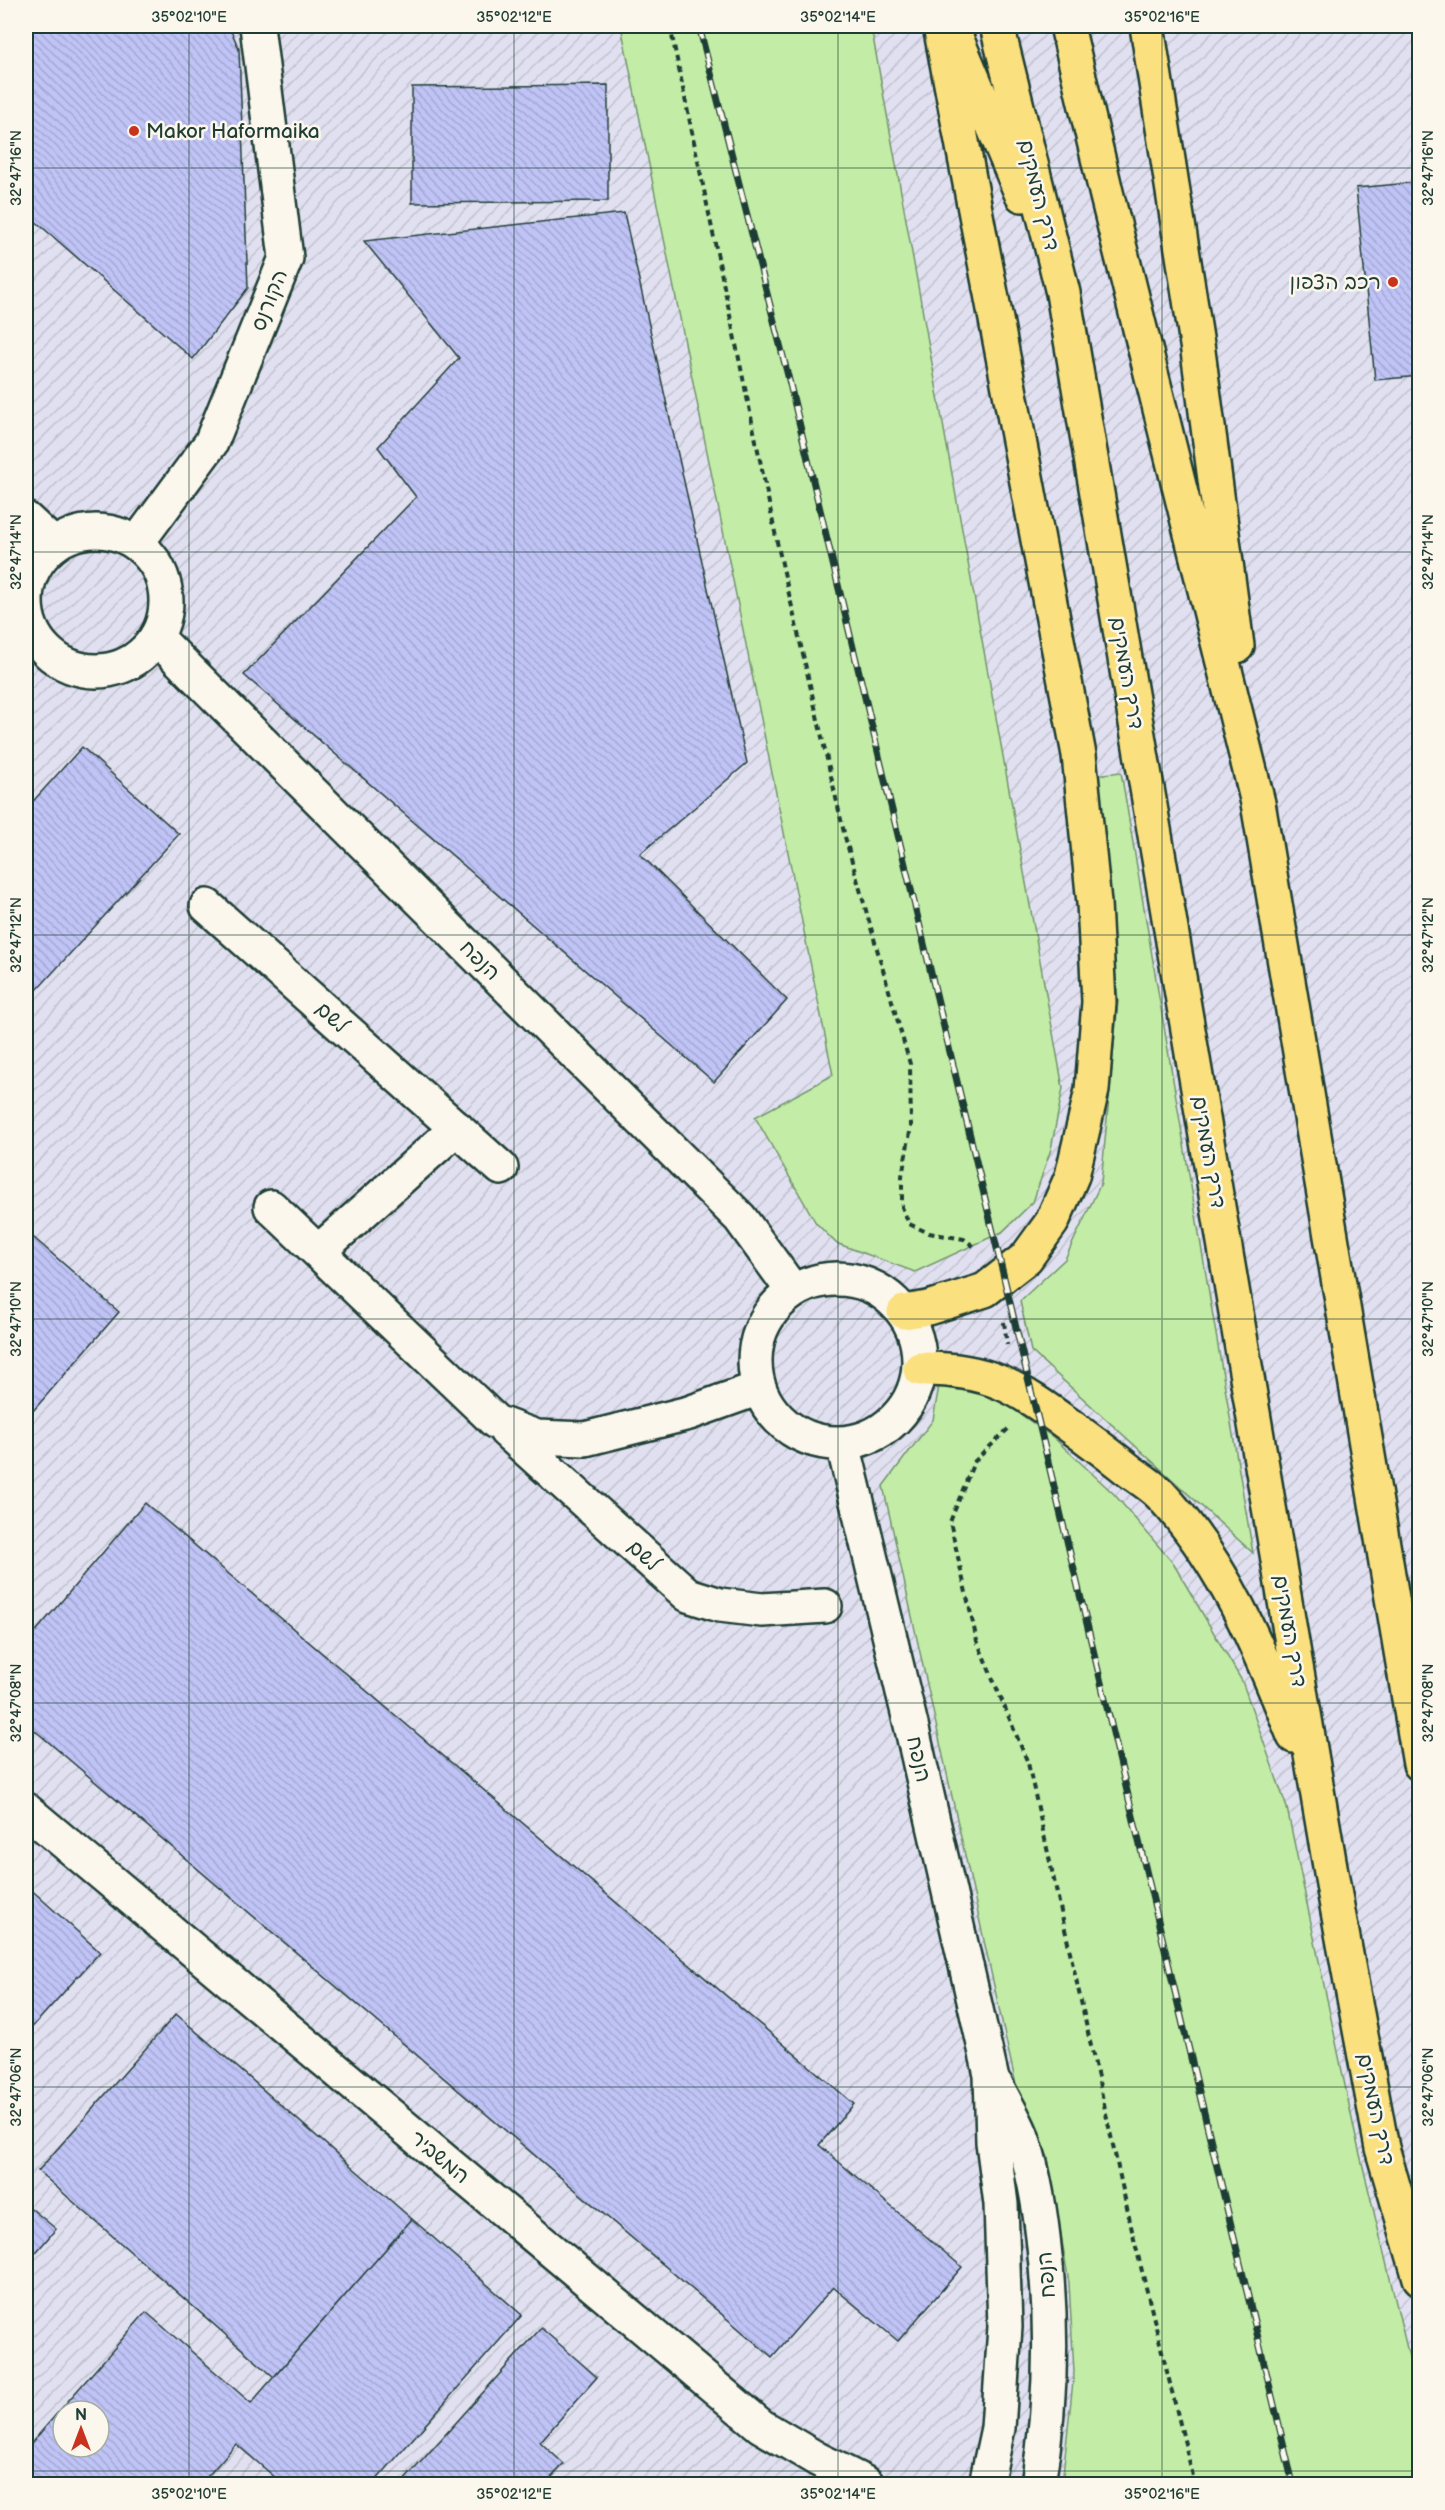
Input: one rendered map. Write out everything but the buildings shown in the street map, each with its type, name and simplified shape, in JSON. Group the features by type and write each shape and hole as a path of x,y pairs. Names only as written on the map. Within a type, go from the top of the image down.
{"highway":[{"path":"904,1312 928,1308 985,1290 1026,1258 1052,1222 1072,1176 1092,1090 1099,1002 1094,903 1079,755 940,26"},
{"path":"951,26 1063,293"},
{"name":"דרך העמקים","path":"997,26 1063,293 1334,1890 1382,2148 1419,2278"},
{"path":"1067,26 1258,803"},
{"path":"1147,26 1198,351 1258,803 1419,1764"},
{"path":"920,1369 949,1368 986,1375 1020,1391 1091,1440 1159,1493 1201,1545 1257,1644 1298,1747 1334,1890"}],"street":[{"name":"הקורנס","path":"137,543 211,443 285,258 257,26"},
{"path":"26,519 54,545"},
{"path":"95,531 117,534 137,543 152,559 162,577 166,597 165,619 156,638 142,656 123,666 101,672 79,670 59,661 34,656 26,605 28,582 38,561 54,545 73,535 95,531"},
{"name":"הנפח","path":"156,638 740,1218 793,1291"},
{"name":"לשם","path":"207,906 501,1168"},
{"path":"319,1251 456,1128"},
{"name":"לשם","path":"272,1207 496,1422 688,1595 720,1605 762,1610 825,1606"},
{"path":"841,1279 864,1283 887,1294 904,1312 914,1330 919,1349 920,1369 915,1391 903,1411 887,1428 866,1439 843,1444 817,1441 792,1430 772,1412 759,1388 754,1361 759,1333 772,1310 793,1291 816,1281 841,1279"},
{"name":"לשם","path":"496,1422 537,1437 585,1439 689,1413 759,1388"},
{"name":"הנפח","path":"843,1444 991,2075 993,2142 1002,2214 1005,2327 998,2428 986,2484"},
{"name":"המשביר","path":"26,1810 761,2426 817,2460 867,2484"},
{"name":"הנפח","path":"991,2075 1021,2135 1038,2197 1048,2278 1051,2344 1046,2439 1038,2484"}],"path":[{"path":"670,26 777,542 839,814 910,1064 911,1127 904,1154 902,1207 909,1224 929,1233 964,1239 989,1259 1002,1303 1010,1371 1010,1422 1006,1432 974,1462 950,1522 977,1641 1028,1763 1133,2235 1195,2484"}],"shaded area":[{"path":"26,26 1419,26 1419,2484 26,2484"}],"green space":[{"path":"621,26 871,26 1063,1088 1051,1149 1033,1202 1002,1232 915,1272 836,1243 816,1223 755,1117 833,1075"},
{"path":"1121,772 1253,1553 1031,1351 1020,1301 1065,1259 1101,1183 1118,1001 1096,775"},
{"path":"940,1380 988,1391 1054,1438 1114,1494 1173,1563 1242,1681 1287,1808 1356,2138 1419,2398 1419,2484 1062,2484 1074,2372 1069,2283 1048,2157 1017,2089 883,1486 933,1420"}],"railway":[{"path":"699,26 788,376 1293,2484"}],"place":[{"name":"Makor Haformaika","path":"134,131"},
{"name":"רכב הצפון","path":"1393,282"}]}
